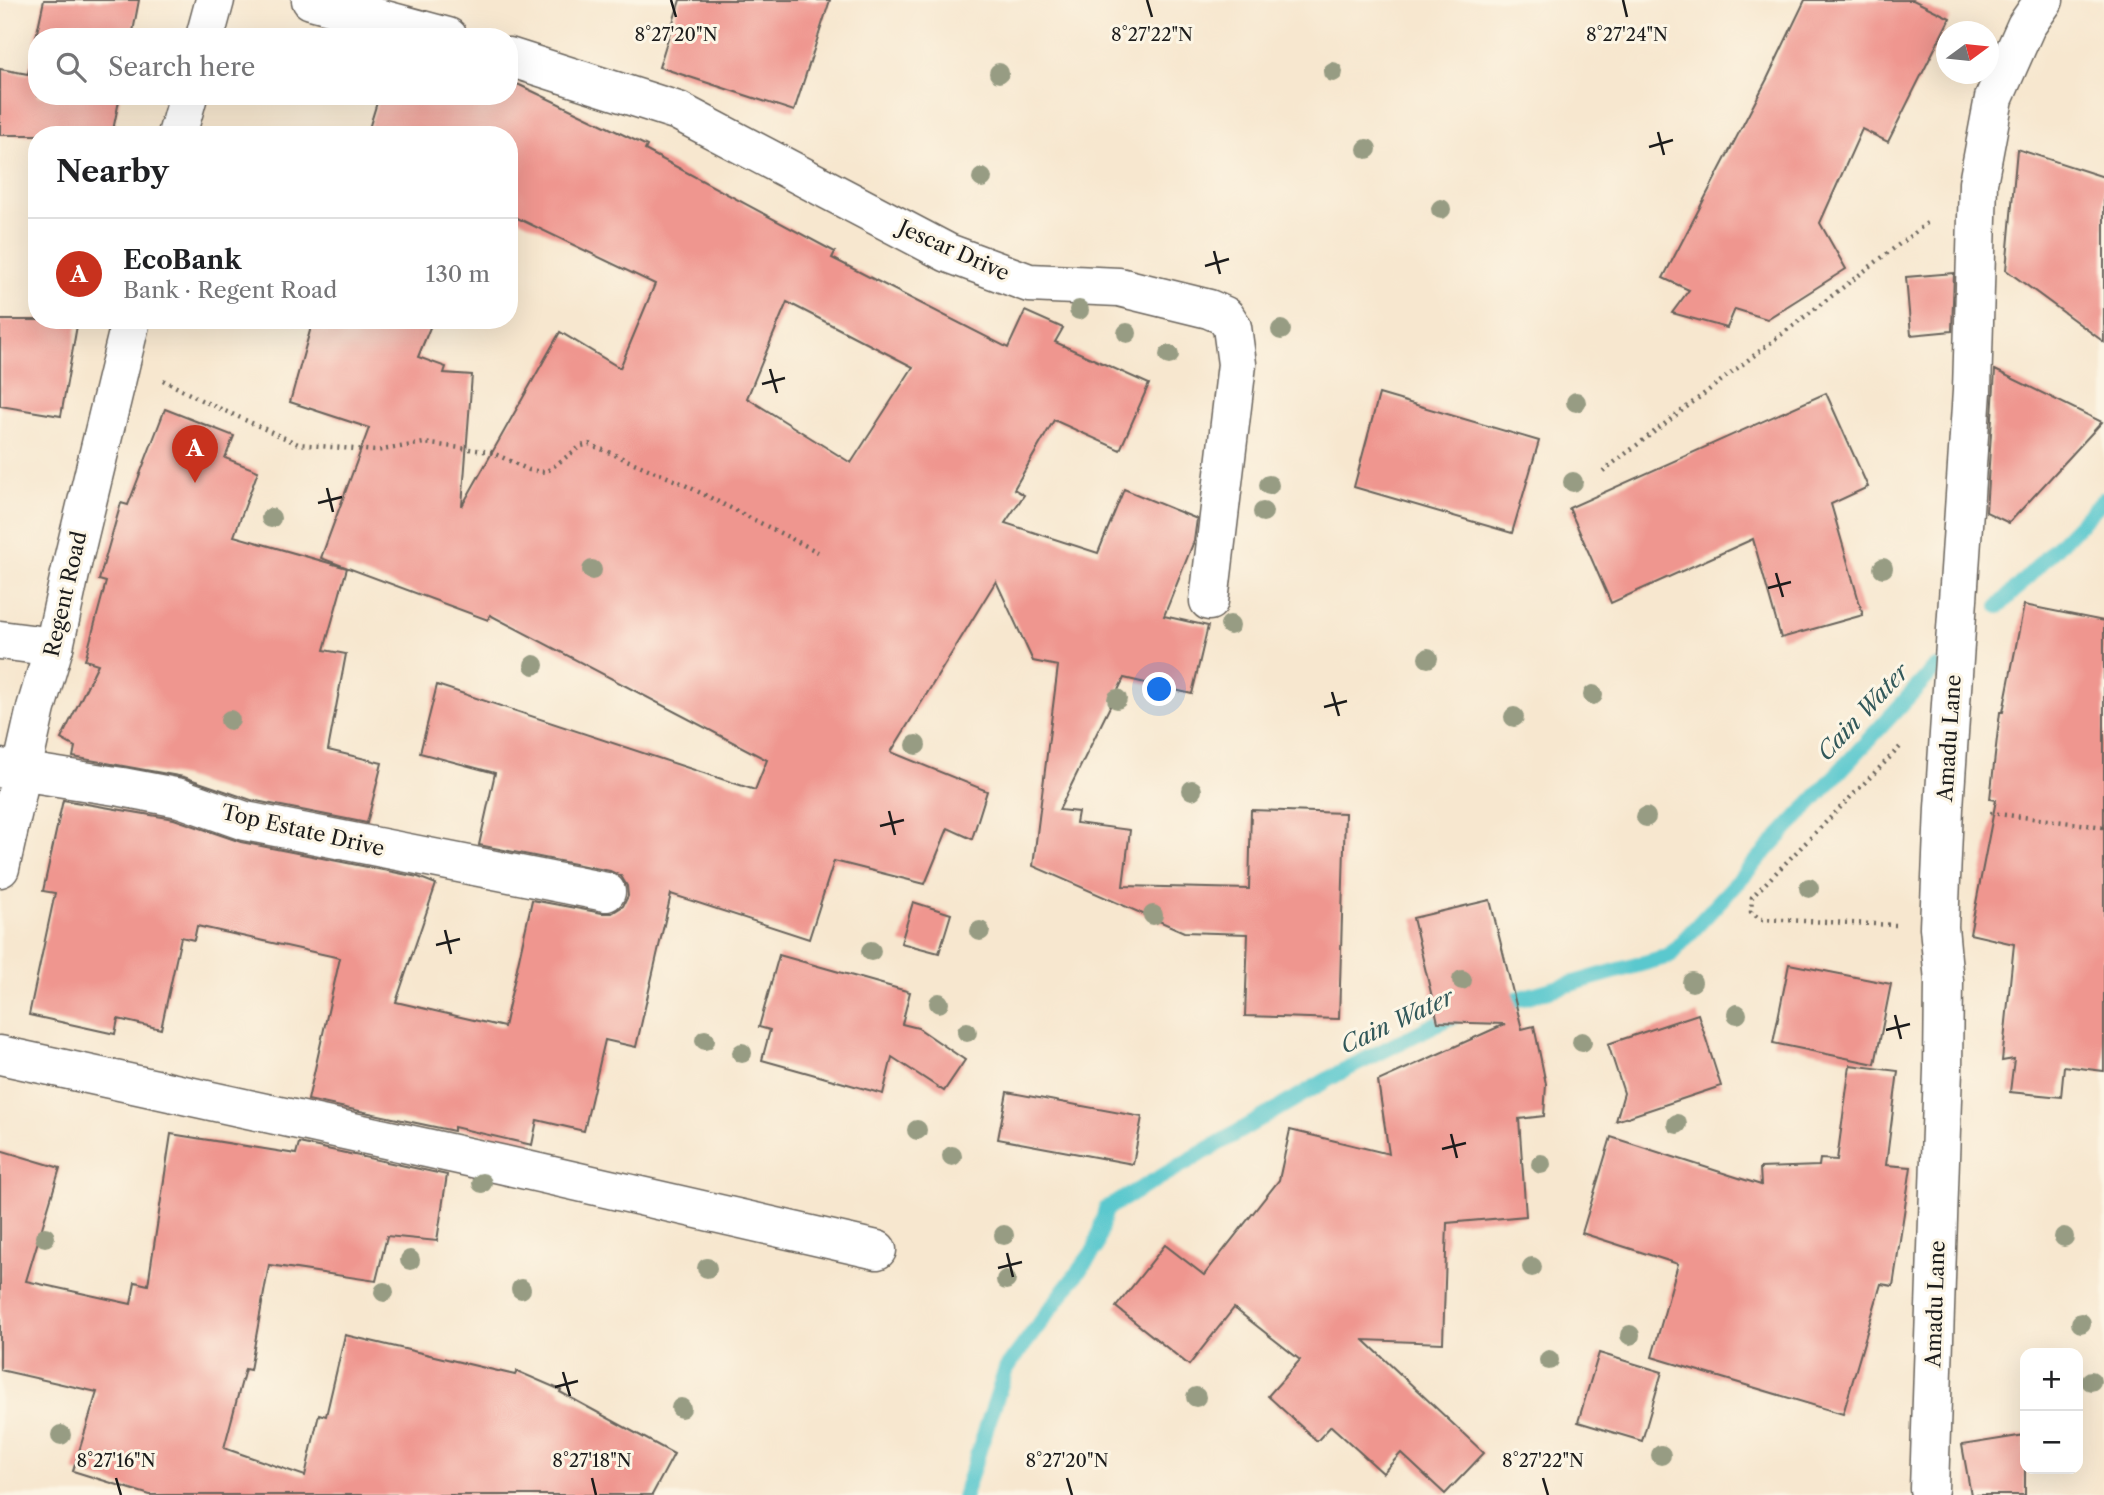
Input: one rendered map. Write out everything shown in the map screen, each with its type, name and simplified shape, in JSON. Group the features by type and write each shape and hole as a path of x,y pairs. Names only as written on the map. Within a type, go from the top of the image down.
{"street":[{"path":"207,28 215,0"},
{"path":"311,0 415,28"},
{"name":"Amadu Lane","path":"1929,1489 1944,1069 1944,982 1939,928 1944,808 1972,391 1978,183 1994,98 2026,26 2043,0"},
{"name":"Jescar Drive","path":"518,60 678,111 948,253 1029,283 1119,287 1209,309 1225,316 1232,327 1237,364 1209,601"},
{"path":"180,126 185,105"},
{"name":"Regent Road","path":"0,868 12,770 36,708 54,648 129,329"},
{"path":"0,640 54,648"},
{"name":"Top Estate Drive","path":"12,770 180,798 245,821 606,892"},
{"path":"0,1055 487,1161 877,1250"}],"path":[{"path":"1603,471 1978,183"},
{"path":"122,359 201,400 298,444 376,451 424,443 491,452 529,470 546,472 581,446 589,444 679,482 818,552"},
{"path":"1904,743 1752,897 1751,912 1760,919 1939,928"},
{"path":"1944,808 2104,827"}],"building":[{"path":"44,0 139,0 134,28 38,28"},
{"path":"680,0 830,0 794,111 659,67"},
{"path":"1805,0 1913,0 1950,18 1948,21 1936,21 1936,46 1888,142 1862,129 1820,223 1846,269 1767,319 1735,309 1727,328 1672,313 1689,290 1663,278"},
{"path":"0,69 28,74 28,105 118,105 114,126 28,126 28,135 0,135"},
{"path":"518,84 647,146 645,150 835,252 832,258 1008,348 1025,311 1063,328 1055,342 1149,384 1120,450 1054,420 1014,489 1024,495 1005,523 1098,553 1124,489 1197,519 1194,541 1164,616 1208,626 1192,694 1124,678 1059,810 1078,812 1076,823 1130,830 1123,886 1249,889 1251,810 1345,813 1339,1019 1245,1016 1248,934 1184,932 1033,866 1058,666 1033,661 996,581 891,752 987,791 972,839 948,828 925,884 834,861 809,939 671,894 636,1047 605,1040 584,1131 537,1120 532,1145 454,1127 454,1131 308,1100 340,958 197,926 194,940 181,937 161,1029 118,1019 115,1034 29,1015 55,893 43,891 63,800 174,819 241,842 418,877 436,884 396,1002 504,1027 532,900 612,913 623,906 628,896 627,886 621,876 610,871 479,845 495,773 420,753 437,685 755,790 767,760 490,615 488,620 321,558 369,428 290,402 310,329 429,329 418,357 446,367 444,373 472,375 462,506 560,332 620,368 655,284 518,218 518,126 370,126 376,105 518,105","holes":["787,302 913,367 851,463 747,398"]},
{"path":"2017,149 2104,177 2104,342 2006,270"},
{"path":"1954,273 1952,331 1911,335 1906,277"},
{"path":"0,320 28,320 28,329 76,329 61,416 0,406"},
{"path":"1995,370 2102,422 2009,523 1986,512"},
{"path":"1826,393 1868,487 1831,504 1863,615 1781,638 1753,539 1611,603 1569,508"},
{"path":"1379,394 1539,441 1512,533 1354,487"},
{"path":"165,409 234,436 225,458 258,471 234,536 347,568 324,650 346,654 328,750 382,763 367,823 251,800 184,777 73,757 75,747 61,739 98,664 85,660 106,582 99,580 121,503 128,505"},
{"path":"2024,605 2104,621 2104,1071 2064,1066 2061,1097 2010,1092 2014,1059 2002,1061 2014,944 1970,934 1996,800 1990,799 2000,712 2003,712"},
{"path":"1490,900 1522,1029 1534,1026 1546,1084 1544,1116 1519,1119 1526,1216 1447,1223 1443,1343 1364,1340 1484,1453 1445,1494 1401,1453 1383,1473 1331,1426 1317,1441 1268,1396 1300,1360 1234,1308 1189,1365 1116,1307 1165,1245 1204,1275 1279,1180 1290,1130 1389,1154 1378,1081 1505,1024 1438,1022 1413,918"},
{"path":"913,902 951,914 939,953 901,943"},
{"path":"779,955 910,992 902,1024 918,1028 965,1060 944,1091 892,1057 883,1094 762,1060 770,1030 759,1027"},
{"path":"1789,964 1891,984 1875,1064 1773,1043"},
{"path":"1698,1014 1721,1086 1616,1121 1624,1093 1608,1044"},
{"path":"1850,1065 1898,1071 1886,1165 1911,1167 1893,1286 1881,1284 1843,1414 1652,1357 1678,1264 1582,1233 1611,1137 1761,1185 1760,1168 1819,1166 1820,1159 1837,1160"},
{"path":"1007,1092 1142,1117 1133,1164 998,1139"},
{"path":"171,1134 296,1154 299,1143 447,1175 437,1241 387,1236 376,1281 269,1265 250,1370 245,1369 224,1448 305,1476 319,1414 326,1416 345,1335 515,1375 517,1371 561,1390 560,1392 674,1454 652,1495 150,1495 73,1471 97,1392 0,1370 0,1150 60,1168 26,1281 131,1304 135,1282 148,1285"},
{"path":"1599,1353 1662,1372 1642,1441 1578,1422"},
{"path":"2020,1436 2020,1474 2025,1474 2025,1495 1971,1495 1962,1445"}],"waterway":[{"name":"Cain Water","path":"1999,606 2104,499"},
{"name":"Cain Water","path":"1496,1005 1669,956 1935,668"},
{"name":"Cain Water","path":"964,1495 1006,1369 1095,1249 1106,1209 1339,1073 1458,1015"}],"place":[{"name":"EcoBank","path":"195,483"}]}
